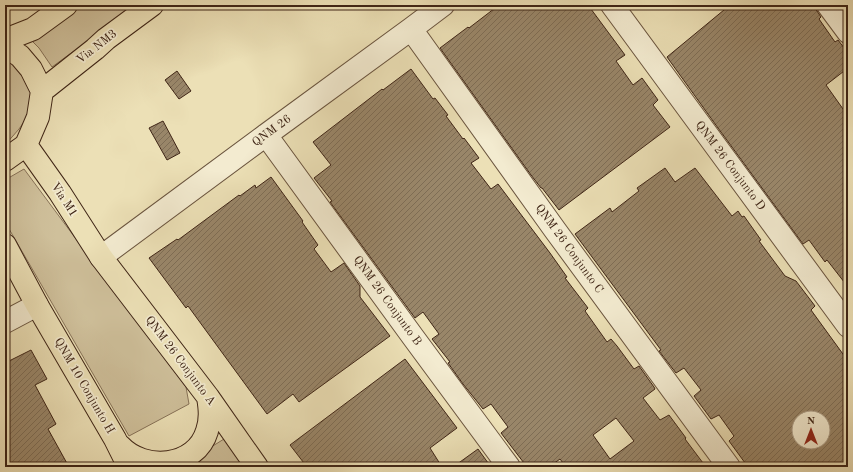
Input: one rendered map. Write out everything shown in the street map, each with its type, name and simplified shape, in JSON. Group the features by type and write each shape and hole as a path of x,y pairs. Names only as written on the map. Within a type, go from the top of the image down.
{"main road":[{"path":"5,40 33,29 66,5"},
{"name":"Via NM3","path":"42,91 106,39 152,5"},
{"path":"5,46 20,56 31,69 42,91 38,117 26,144 5,160"},
{"name":"Via M1","path":"26,144 60,193 101,257"},
{"path":"5,245 37,305"},
{"name":"QNM 26 Conjunto A","path":"101,257 208,397 257,467"},
{"name":"QNM 10 Conjunto H","path":"37,305 115,439 129,467"},
{"path":"115,439 121,448 130,456 140,461 163,465 177,462 194,451 202,442 207,432 210,421 208,397"}],"street":[{"name":"QNM 26","path":"101,257 443,5"},
{"name":"QNM 26 Conjunto D","path":"612,5 848,326"},
{"path":"828,5 848,32"},
{"name":"QNM 26 Conjunto C","path":"411,29 536,205 728,467"},
{"name":"QNM 26 Conjunto B","path":"266,135 413,338 509,467"},
{"path":"5,322 37,305"}],"shaded area":[{"path":"76,5 137,5 52,67 39,48 31,40"},
{"path":"5,58 14,63 27,79 32,98 26,119 5,145"},
{"path":"24,169 186,387 189,404 129,436 5,222 5,180"},
{"path":"224,439 244,467 179,467"}],"building":[{"path":"499,5 588,5 625,55 616,61 633,85 642,78 658,100 653,105 670,127 559,210 531,175 440,48"},
{"path":"730,5 813,5 821,17 819,19 835,42 838,40 848,53 848,68 826,85 848,116 848,287 827,260 825,262 809,240 803,244 667,57"},
{"path":"411,69 433,99 435,98 448,115 446,116 479,158 471,163 491,189 498,184 567,277 565,278 588,308 585,311 607,342 611,339 634,369 639,366 654,387 655,389 643,398 660,420 669,415 706,467 566,467 560,459 549,467 527,467 501,433 508,427 491,404 483,409 463,384 448,363 450,362 432,339 439,334 423,312 415,318 314,178 331,165 313,142 382,89 383,90","holes":["616,418 634,441 610,459 593,435"]},
{"path":"177,71 191,91 179,99 165,80"},
{"path":"163,121 180,153 167,160 149,128"},
{"path":"665,168 675,182 695,168 732,216 738,211 742,217 744,216 761,240 759,241 785,276 796,281 815,306 811,310 848,361 848,467 748,467 729,441 734,436 719,415 711,419 694,396 701,390 684,368 676,373 659,351 661,350 575,234 610,208 612,212 639,191 637,188"},
{"path":"271,177 303,221 302,222 318,245 314,249 331,272 344,263 360,286 360,297 390,336 299,402 293,394 267,414 188,306 186,308 149,258 177,239 178,240 239,195 240,196 255,185 256,188"},
{"path":"31,350 47,379 35,385 56,424 48,429 69,467 5,467 5,363"},
{"path":"405,359 457,428 430,448 442,467 307,467 290,445"},
{"path":"478,449 491,467 453,467"}]}
